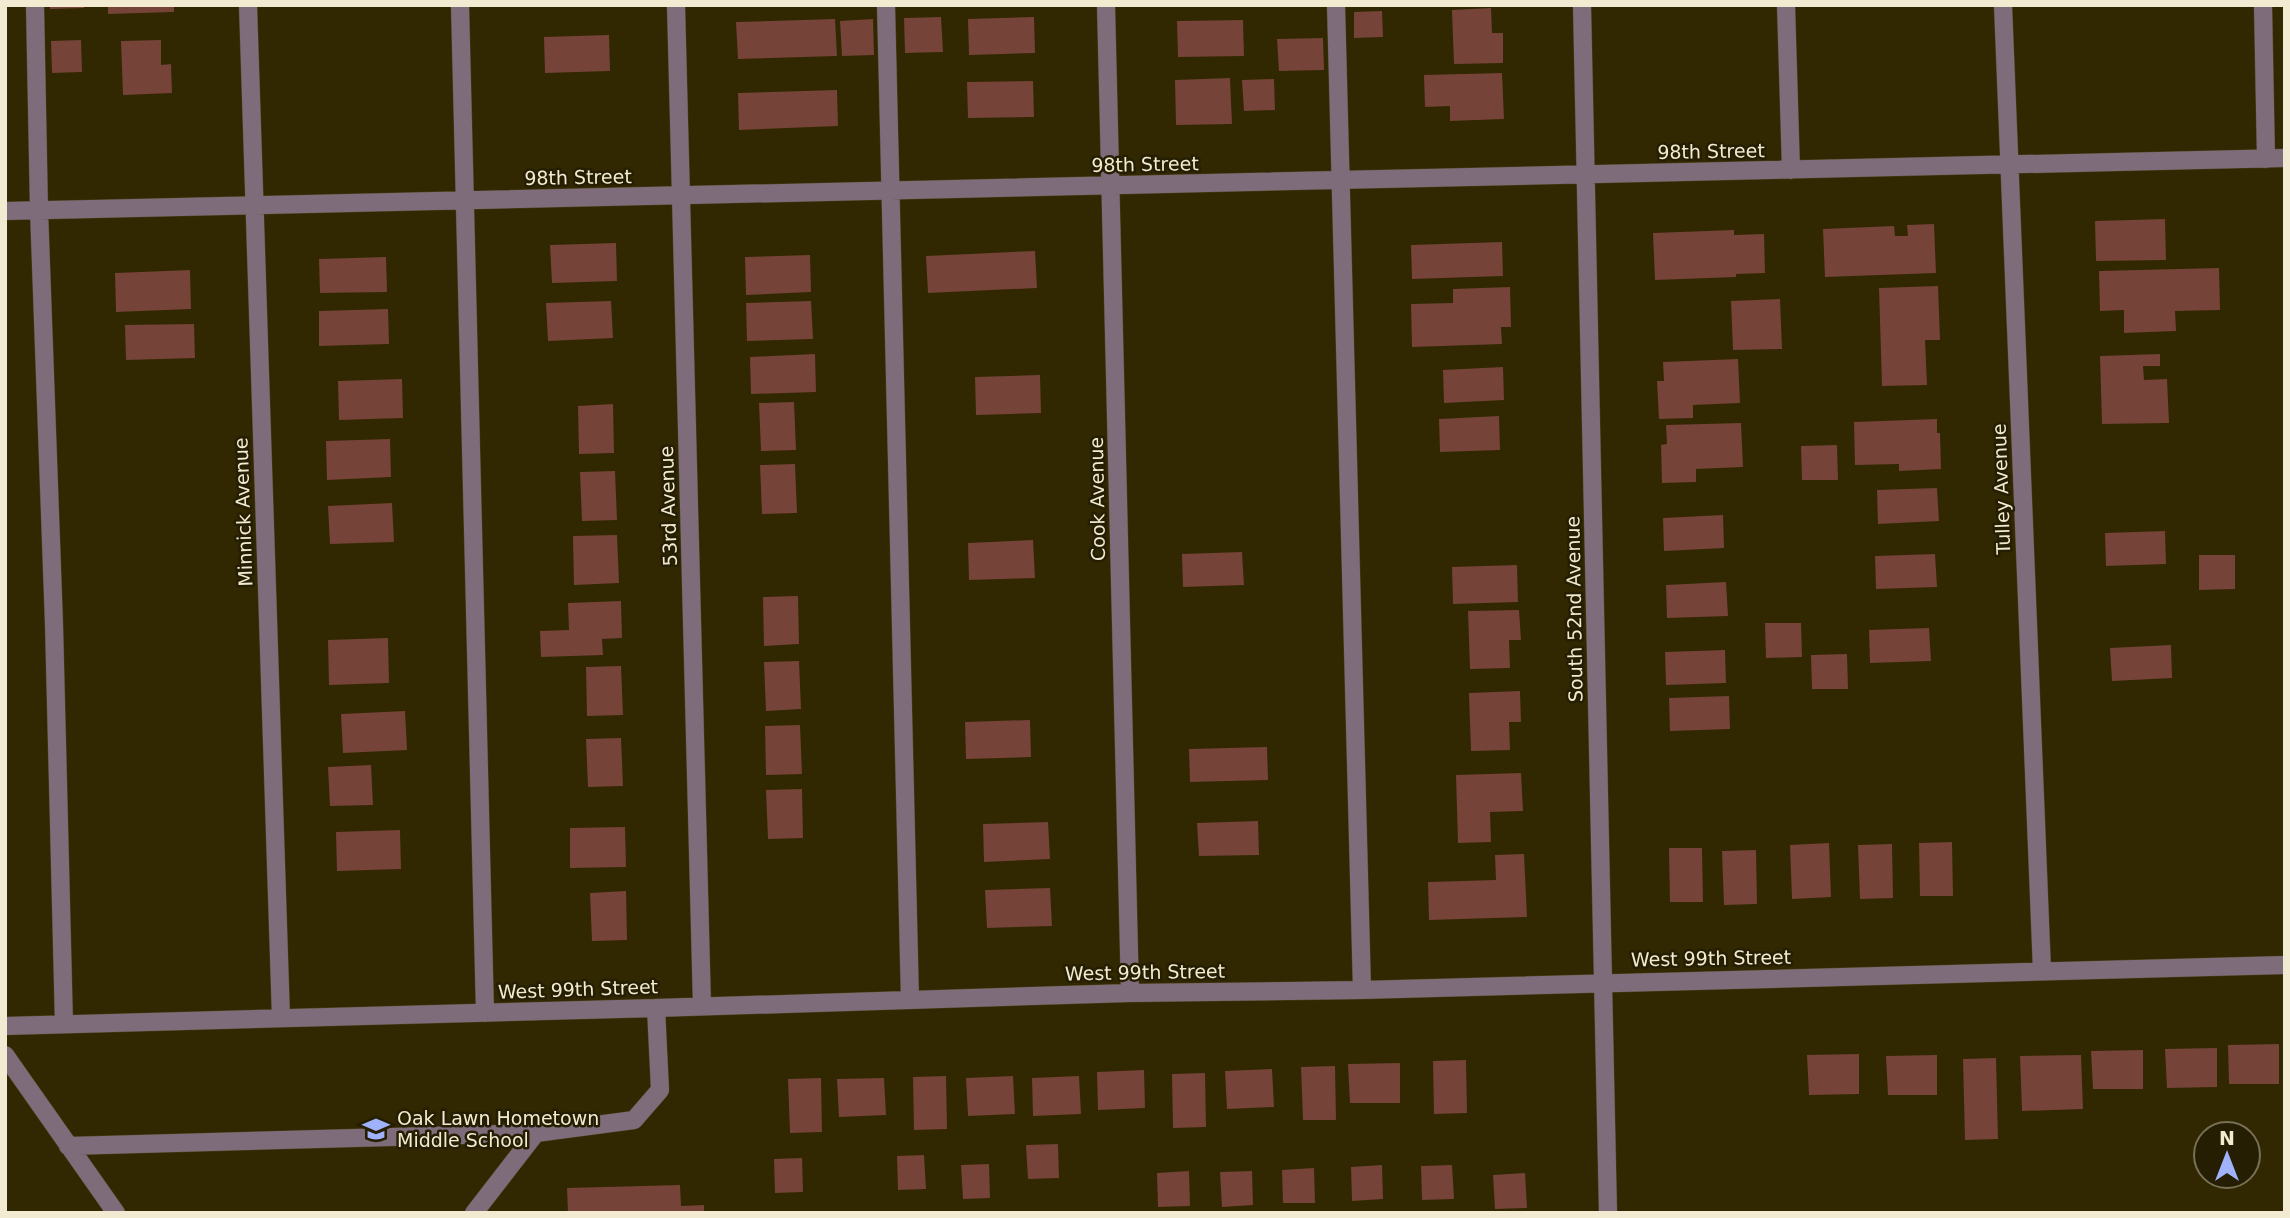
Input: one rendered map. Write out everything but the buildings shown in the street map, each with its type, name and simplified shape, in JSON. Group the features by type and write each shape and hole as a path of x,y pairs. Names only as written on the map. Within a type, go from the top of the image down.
{"street":[{"path":"35,5 64,1024"},
{"name":"Minnick Avenue","path":"248,5 281,1018"},
{"path":"460,5 485,1013"},
{"name":"53rd Avenue","path":"676,5 702,1006"},
{"path":"886,5 910,1000"},
{"name":"Cook Avenue","path":"1106,5 1130,993"},
{"path":"1336,5 1362,990"},
{"name":"South 52nd Avenue","path":"1582,5 1608,1213"},
{"path":"1786,5 1791,170"},
{"name":"Tulley Avenue","path":"2003,5 2042,971"},
{"path":"2263,5 2266,159"},
{"name":"98th Street","path":"5,211 2285,158"},
{"name":"West 99th Street","path":"5,1026 1130,993 1362,990 2285,965"},
{"path":"68,1146 536,1133 634,1119 660,1090 656,1008"},
{"path":"5,1055 116,1213"},
{"path":"474,1213 536,1133"}],"place":[{"name":"Oak Lawn Hometown Middle School","path":"376,1129"}]}
